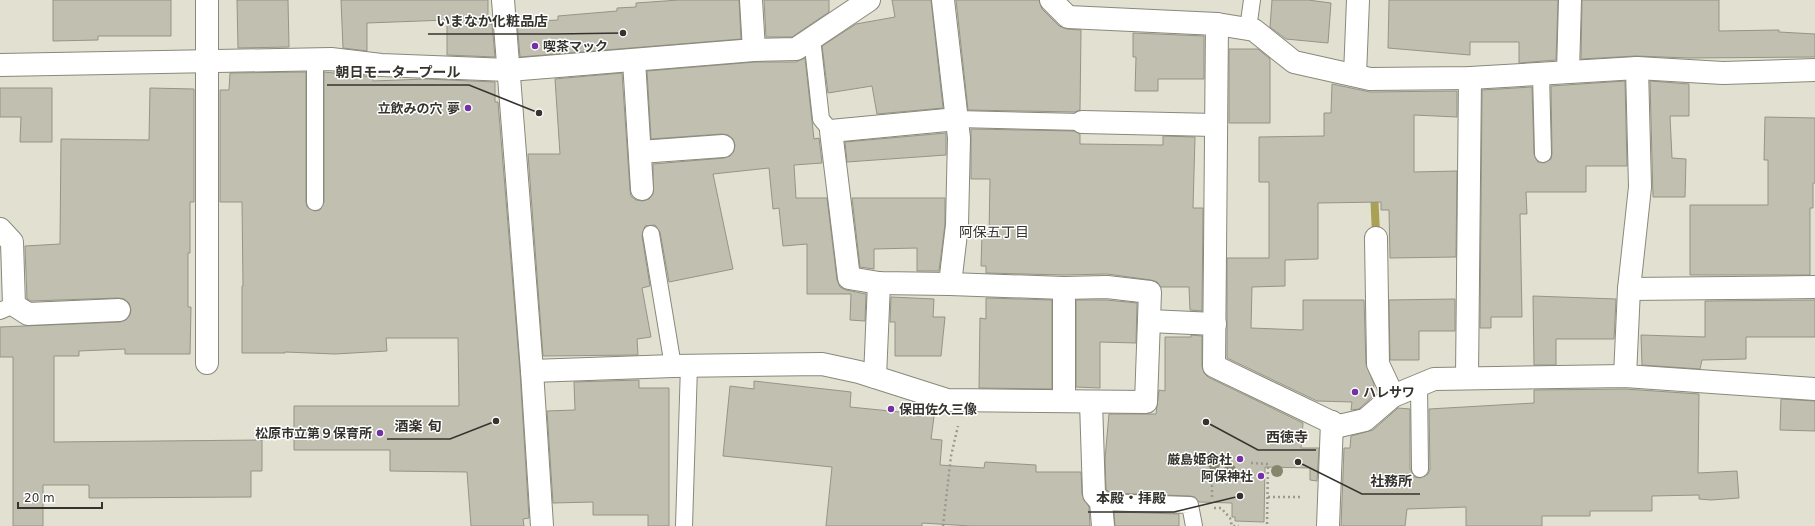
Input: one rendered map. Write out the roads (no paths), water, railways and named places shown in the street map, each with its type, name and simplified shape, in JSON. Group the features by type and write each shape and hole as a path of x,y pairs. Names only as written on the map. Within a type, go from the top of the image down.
{"street":[{"path":"207,0 207,363"},
{"path":"503,0 532,371 542,526"},
{"path":"752,0 754,50"},
{"path":"0,65 331,59 381,65 509,70 754,50 796,49 869,0"},
{"path":"943,0 959,138 957,225 950,284"},
{"path":"1051,0 1068,17 1217,24 1254,30 1294,62 1370,79 1470,78 1637,68 1723,73 1815,70"},
{"path":"1355,76 1358,0"},
{"path":"1568,72 1570,0"},
{"path":"1217,24 1214,366 1339,426 1365,420 1393,396 1434,379 1625,376 1815,389"},
{"path":"634,60 642,189"},
{"path":"1625,376 1629,289 1640,187 1637,68"},
{"path":"1467,378 1470,78"},
{"path":"532,371 681,366 822,364 875,377 947,400 1146,402 1150,292 1107,287 1064,288 879,283 849,278 831,131 957,119"},
{"path":"1082,122 1215,125"},
{"path":"640,152 724,146"},
{"path":"0,229 12,242 7,308 28,314 119,310"},
{"path":"1376,238 1378,364 1393,396"},
{"path":"875,377 879,283"},
{"path":"1629,289 1815,287"},
{"path":"1064,288 1064,401"},
{"path":"1149,321 1215,324"},
{"path":"1091,402 1094,494 1102,502 1103,526"},
{"path":"1328,526 1332,422"}],"lane":[{"path":"1248,29 1252,0"},
{"path":"812,38 821,119 831,131"},
{"path":"315,60 315,202"},
{"path":"1541,74 1543,154"},
{"path":"957,119 1082,122"},
{"path":"651,234 681,366 684,526"},
{"path":"1419,385 1420,468"},
{"path":"1102,502 1190,505 1194,526"}],"waterway":[{"path":"1374,191 1376,234"}],"place":[{"name":"いまなか化粧品店","path":"623,33"},
{"name":"喫茶マック","path":"535,46"},
{"name":"立飲みの穴 夢","path":"468,108"},
{"name":"朝日モータープール","path":"539,113"},
{"name":"ハレサワ","path":"1355,392"},
{"name":"保田佐久三像","path":"891,409"},
{"name":"酒楽 旬","path":"496,421"},
{"name":"西徳寺","path":"1206,422"},
{"name":"松原市立第９保育所","path":"380,433"},
{"name":"厳島姫命社","path":"1240,459"},
{"name":"社務所","path":"1298,462"},
{"name":"阿保神社","path":"1261,476"},
{"name":"本殿・拝殿","path":"1240,496"}],"district":[{"name":"阿保五丁目","path":"994,232"}]}
